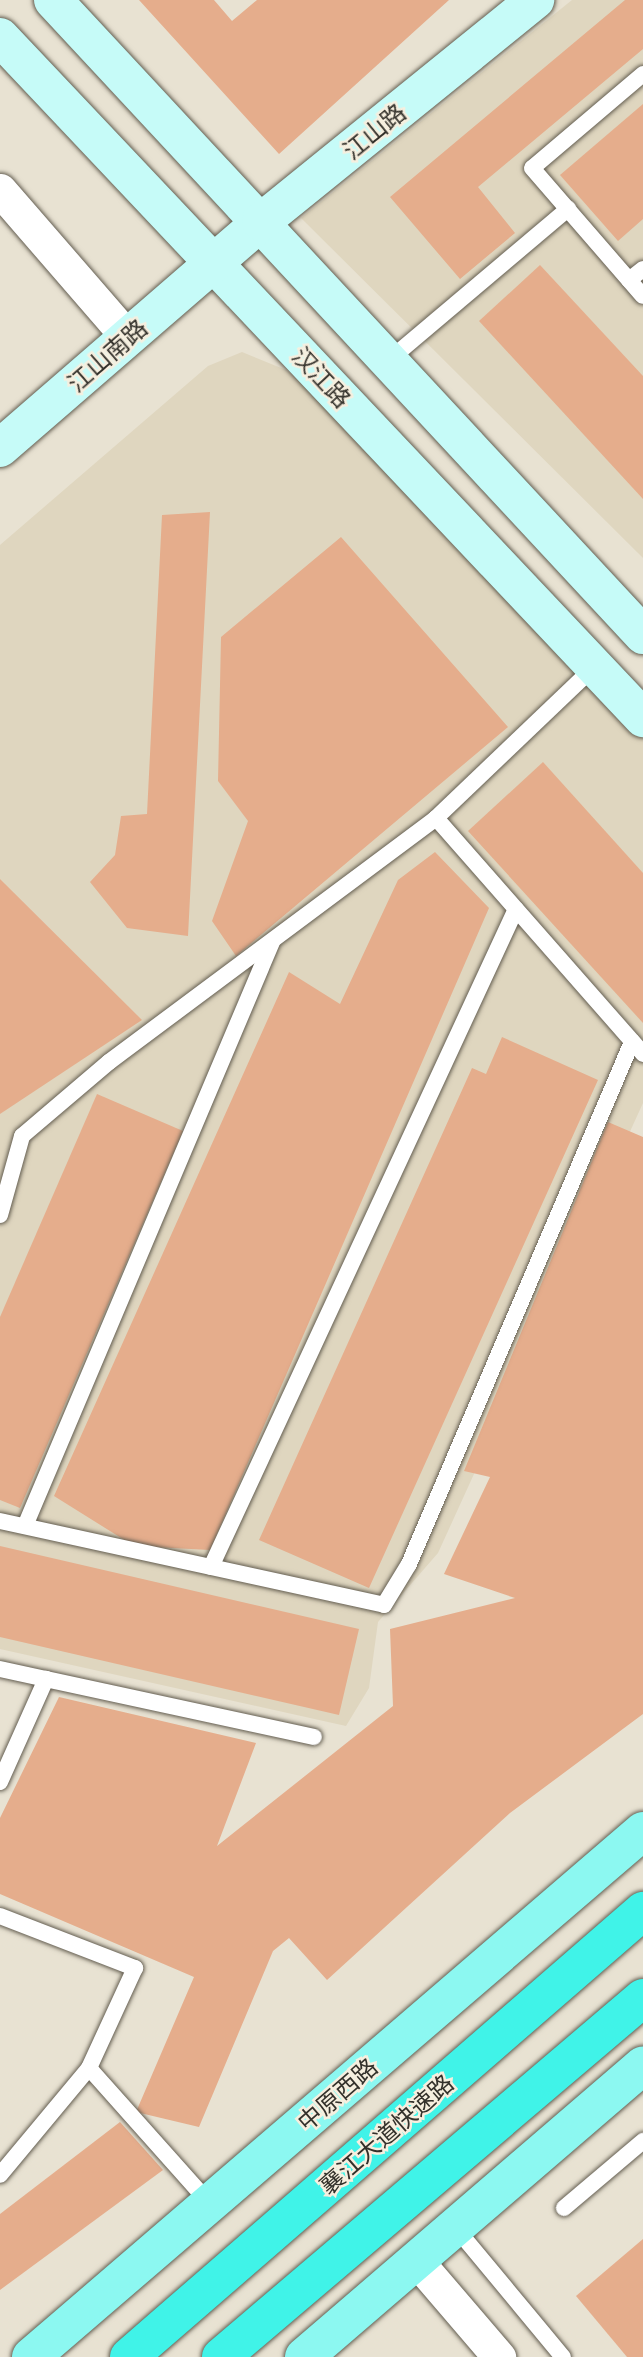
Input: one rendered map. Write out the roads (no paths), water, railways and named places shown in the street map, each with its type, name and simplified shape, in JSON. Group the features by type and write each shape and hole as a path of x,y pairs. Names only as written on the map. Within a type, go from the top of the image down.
{"highway":[{"name":"襄江大道快速路","path":"129,2357 643,1911"},
{"path":"221,2357 643,1998"}],"main road":[{"path":"53,0 643,635"},
{"name":"江山路","path":"215,263 261,222 535,0"},
{"name":"汉江路","path":"0,37 643,718"},
{"name":"江山南路","path":"0,448 215,263"},
{"name":"中原西路","path":"31,2357 643,1831"},
{"path":"304,2357 643,2065"}],"street":[{"path":"0,190 12,226 128,338"},
{"path":"416,2260 499,2357"}],"lane":[{"path":"643,74 532,168 643,296"},
{"path":"388,360 568,209"},
{"path":"629,280 643,269"},
{"path":"0,1215 22,1136 109,1062 436,818 594,667"},
{"path":"0,1521 384,1605 409,1564 637,1048 436,818"},
{"path":"211,1567 516,909"},
{"path":"25,1526 272,941"},
{"path":"0,1669 314,1737"},
{"path":"0,1782 46,1679"},
{"path":"0,1916 135,1968 89,2068 0,2175"},
{"path":"89,2068 210,2204"},
{"path":"564,2208 643,2141"},
{"path":"455,2227 563,2357"}]}
